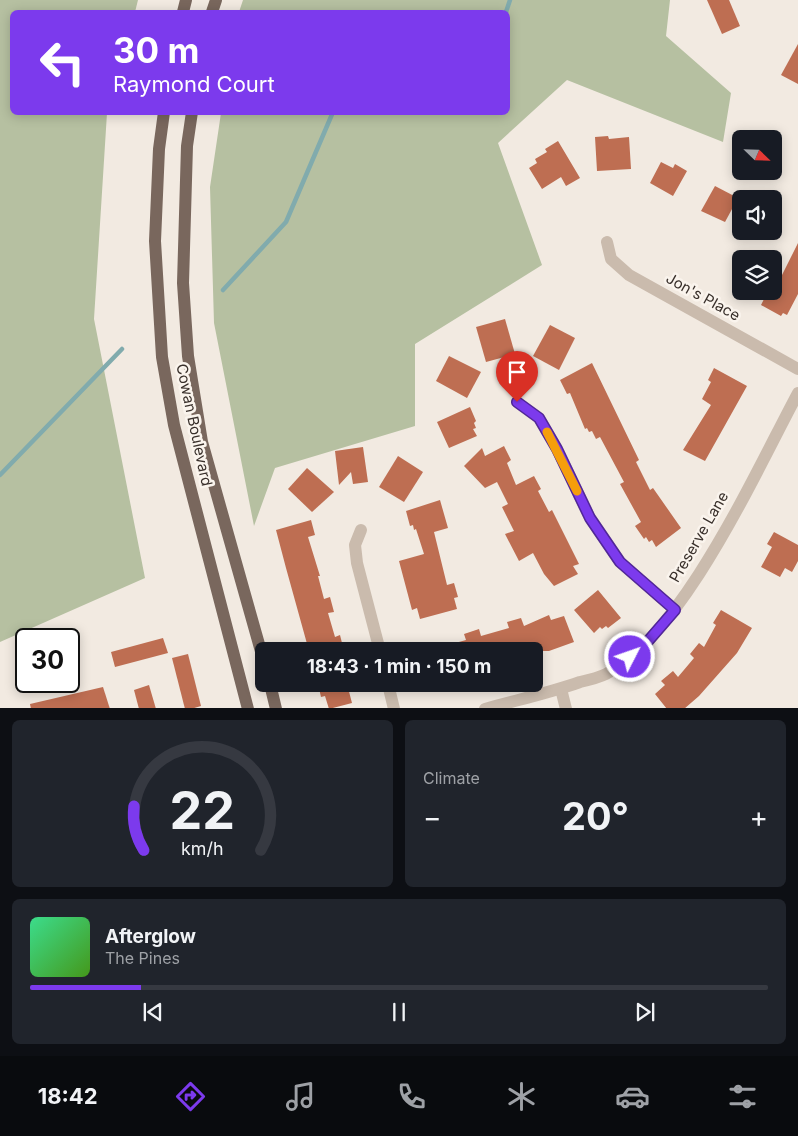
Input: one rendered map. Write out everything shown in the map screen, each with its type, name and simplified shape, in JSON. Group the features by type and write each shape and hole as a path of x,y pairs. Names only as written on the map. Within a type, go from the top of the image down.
{"main road":[{"name":"Cowan Boulevard","path":"164,115 159,149 155,241 162,357 174,425 248,708"},
{"name":"Cowan Boulevard","path":"192,115 187,146 183,283 188,356 202,442 258,642"},
{"path":"272,692 276,708"}],"street":[{"name":"Jon's Place","path":"607,242 611,259 629,275 798,369"},
{"name":"Preserve Lane","path":"485,708 561,689 606,674 642,648 675,610 723,533 798,392"},
{"path":"517,402 539,418 557,449 590,518 620,562 675,610"},
{"path":"360,530 355,545 357,562 378,642"},
{"path":"561,689 566,708"},
{"path":"390,692 394,708"}],"green space":[{"path":"0,0 138,0 136,10 10,10 10,115 107,115 94,319 145,578 32,628 15,628 15,635 0,642"},
{"path":"243,0 670,0 666,36 731,93 723,142 567,80 498,143 542,265 415,344 415,426 275,468 254,526 214,323 210,187 221,115 510,115 510,10 240,10"}],"building":[{"path":"707,0 729,0 740,26 722,34"},
{"path":"798,44 798,84 781,75"},
{"path":"608,136 609,139 629,137 631,169 597,171 595,137"},
{"path":"558,141 580,178 566,186 561,177 542,189 529,168 537,163 535,159 547,152 545,149"},
{"path":"661,162 673,168 675,164 687,171 673,196 650,183"},
{"path":"715,186 732,195 732,209 725,222 701,211"},
{"path":"798,243 798,294 787,315 783,313 781,316 761,305 764,300 782,300 782,275"},
{"path":"505,319 515,354 486,362 476,327"},
{"path":"550,325 575,338 559,370 533,356"},
{"path":"449,356 481,372 467,398 436,381"},
{"path":"592,363 639,460 636,462 650,490 653,488 681,528 656,547 652,540 649,542 646,537 644,539 635,526 641,522 620,484 624,482 600,437 596,439 592,431 589,432 587,428 585,429 570,393 567,394 560,380"},
{"path":"714,368 747,386 705,461 683,450 711,405 702,399 711,382 708,380"},
{"path":"470,407 476,421 474,423 476,428 473,429 477,436 449,448 437,422"},
{"path":"504,446 511,460 507,463 516,485 534,476 541,489 538,491 549,512 552,510 579,564 573,566 578,574 554,586 544,574 533,553 519,561 505,534 514,531 502,507 508,504 497,482 485,488 464,466 482,448 485,456"},
{"path":"363,447 368,482 353,484 351,472 339,485 335,451"},
{"path":"398,456 423,472 404,502 379,487"},
{"path":"307,468 334,492 312,512 288,489"},
{"path":"440,500 448,528 434,532 447,585 454,583 458,597 454,598 457,609 420,619 417,608 412,610 399,561 424,554 416,529 414,530 413,525 410,526 406,511"},
{"path":"311,520 315,535 308,537 320,576 318,576 324,599 330,597 334,612 328,613 335,637 340,635 342,642 307,642 276,530"},
{"path":"774,532 798,545 798,561 792,572 785,568 780,577 761,567 772,547 767,544"},
{"path":"598,590 621,618 608,628 606,626 602,629 600,627 594,633 574,610"},
{"path":"721,610 752,628 737,653 699,696 685,708 666,708 655,694 665,685 661,681 673,671 678,677 694,658 690,654 699,643 704,647 716,625 713,623"},
{"path":"549,615 551,620 564,616 574,642 549,651 543,651 543,642 459,642 466,640 464,634 479,629 481,636 509,628 507,622 521,618 524,626"},
{"path":"163,638 168,653 115,667 111,652"},
{"path":"188,654 201,706 185,708 172,658"},
{"path":"149,685 156,708 139,708 134,690"},
{"path":"103,687 110,708 31,708 30,704"},
{"path":"320,692 349,692 352,703 329,708 325,696 321,697"}],"waterway":[{"path":"507,10 510,0"},
{"path":"223,290 286,222 332,115"},
{"path":"0,475 122,349"}],"slow traffic":[{"path":"547,432 577,491"}],"route":[{"path":"517,402 539,418 557,449 590,518 620,562 675,610 642,648 630,657"}]}
